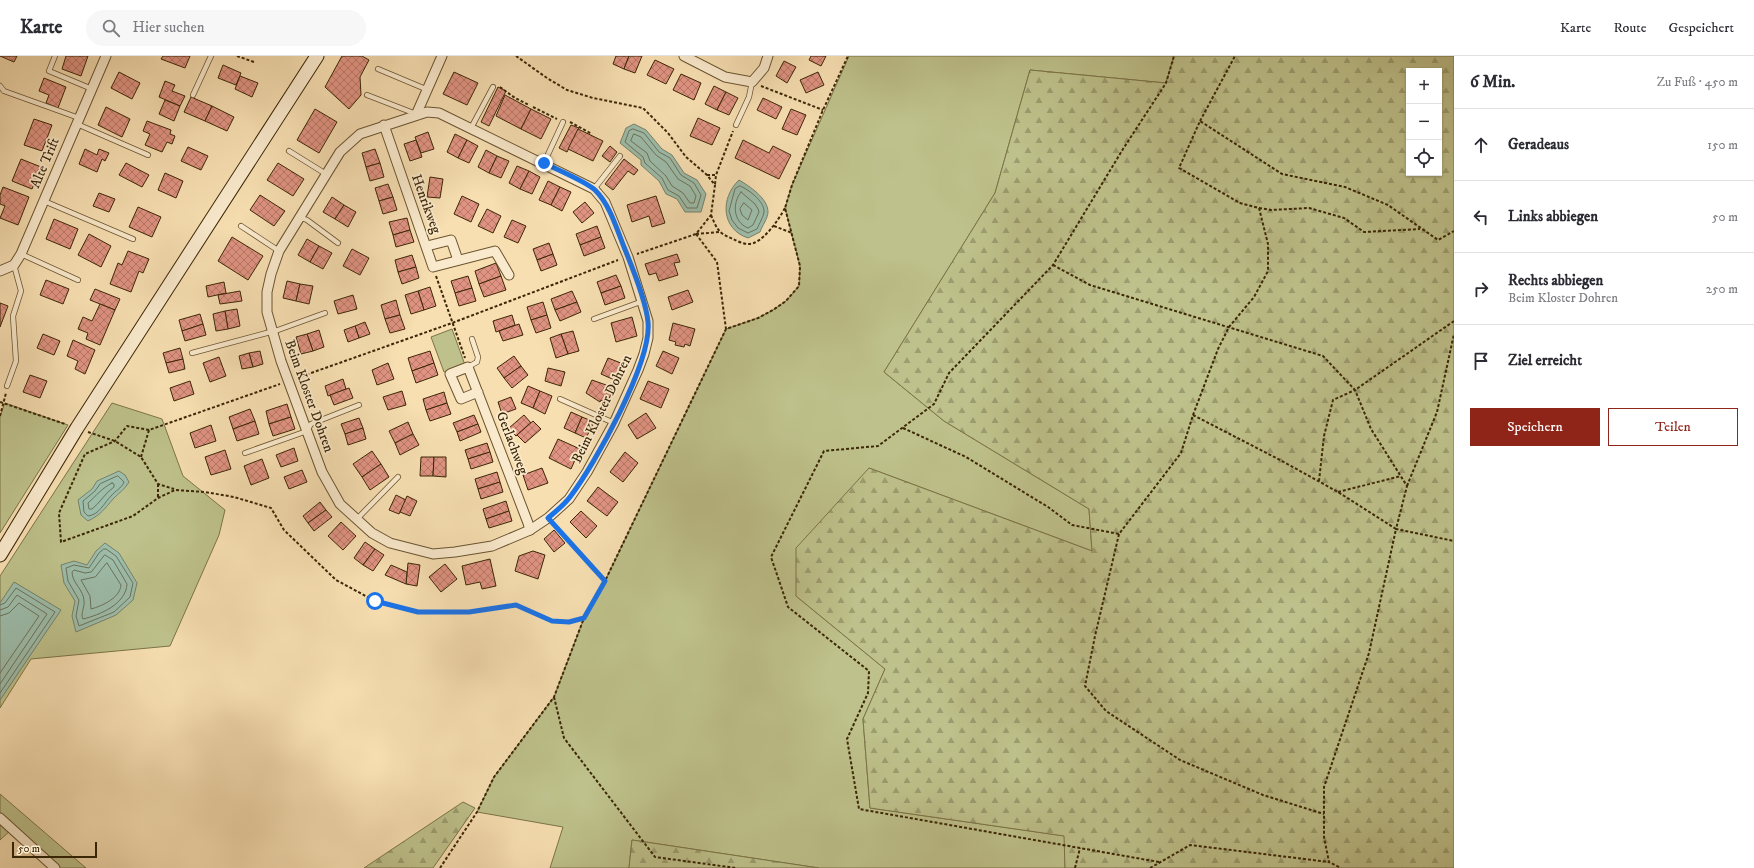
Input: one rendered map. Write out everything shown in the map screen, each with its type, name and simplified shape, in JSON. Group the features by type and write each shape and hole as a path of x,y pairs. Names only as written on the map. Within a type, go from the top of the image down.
{"street":[{"name":"Alte Trift","path":"14,265 21,254 106,56"},
{"path":"0,555 77,428 317,56"},
{"path":"416,115 442,56"},
{"path":"684,56 725,77 752,82 764,68 768,56"},
{"name":"Beim Kloster Dohren","path":"427,112 439,113 471,128 594,189 605,202 628,257 643,301 648,321 648,338 644,354 614,423 587,472 573,493 548,518 530,530 492,546 433,554 390,543 372,533 340,504 322,472 307,431 292,380 272,331 267,312 267,292 271,274 279,251 340,152 360,134 427,112"},
{"name":"Henrikweg","path":"384,125 433,267"},
{"path":"427,246 451,240 458,260"},
{"path":"433,267 496,251 509,275"},
{"path":"0,271 14,265"},
{"path":"468,367 450,374 461,399 478,392"},
{"name":"Gerlachweg","path":"468,367 530,530"},
{"path":"0,818 55,868"}],"lane":[{"path":"55,56 49,71 92,89"},
{"path":"193,95 211,56"},
{"path":"378,69 428,90"},
{"path":"736,125 750,97 752,82"},
{"path":"0,86 4,91 78,121 148,155"},
{"path":"471,128 493,87"},
{"path":"367,95 416,115"},
{"path":"544,163 563,122"},
{"path":"289,151 326,174"},
{"path":"594,189 620,156"},
{"path":"44,201 133,239"},
{"path":"300,217 308,220 338,243"},
{"path":"242,226 279,251"},
{"path":"21,254 78,280"},
{"path":"7,386 16,362 13,316 21,292 14,265"},
{"path":"594,319 643,301"},
{"path":"192,353 272,331 325,313"},
{"path":"468,367 477,362 478,357 472,339"},
{"path":"560,399 614,423"},
{"path":"245,453 307,431 311,424 359,405"},
{"path":"356,520 398,477"}],"path":[{"path":"237,56 254,62"},
{"path":"516,56 567,90 593,98 643,108 668,133 686,157 707,175 715,185"},
{"path":"174,490 158,498 133,516 61,542 59,513 85,454 115,441 127,426 149,430 292,380 628,257 696,234 719,232 738,242 749,244 765,235 785,208 792,185 823,110 848,56"},
{"path":"1159,862 859,809 847,739 868,693 869,671 788,607 771,557 824,452 878,446 934,404 949,373 1053,265 1123,149 1166,84 1174,56"},
{"path":"1235,56 1200,121 1179,168 1240,203 1259,208 1271,210 1309,208 1344,218 1364,232 1420,229"},
{"path":"752,82 823,110"},
{"path":"493,87 495,84 529,105"},
{"path":"533,107 569,125 570,122 592,134"},
{"path":"1200,121 1282,174 1345,187 1388,205 1420,229 1438,240 1454,232"},
{"path":"696,234 711,215 716,175 736,125"},
{"path":"707,175 716,175"},
{"path":"726,329 758,318 773,310 786,301 799,286 800,266 785,208"},
{"path":"1259,208 1268,244 1268,271 1254,297 1229,327 1218,349 1193,415 1181,453 1119,534 1085,686 1106,711 1180,760 1263,795 1324,814"},
{"path":"711,215 719,232"},
{"path":"773,226 792,233"},
{"path":"440,868 477,812 494,777 554,697 584,618 605,581 726,329 717,262 696,234"},
{"path":"1053,265 1090,285 1323,356 1355,390 1371,429 1407,486"},
{"path":"433,267 468,367"},
{"path":"1319,482 1324,436 1333,400 1355,390 1454,321"},
{"path":"1329,862 1324,837 1324,787 1369,653 1407,486 1436,412 1454,334"},
{"path":"292,380 293,372"},
{"path":"292,380 298,386"},
{"path":"0,402 115,441 141,457 158,484 158,498"},
{"path":"0,416 5,404"},
{"path":"1193,415 1338,492 1396,529 1454,541"},
{"path":"903,428 966,457 1048,506 1072,525 1119,534"},
{"path":"141,457 149,430"},
{"path":"1338,492 1401,476"},
{"path":"158,484 174,490 205,492 227,496 271,508 284,530 336,580 375,601 418,612 469,612 516,605 552,621 569,622 584,618"},
{"path":"548,518 605,581"},
{"path":"554,697 564,738 655,857 736,868"},
{"path":"1150,868 1190,845 1329,862 1341,868"},
{"path":"1075,868 1080,848"}],"green space":[{"path":"849,56 1174,56 1166,83 1030,70 995,193 884,372 944,421 1089,509 1092,551 869,468 796,596 885,669 863,719 870,808 1065,836 1065,868 819,868 632,840 629,868 550,868 563,827 477,812 494,777 554,697 584,618 605,581 726,329 758,318 773,310 786,301 799,286 800,266 785,208 792,185"},
{"path":"1174,56 1454,56 1454,868 1065,868 1064,836 870,808 863,719 885,669 796,596 796,548 869,468 1092,551 1089,509 944,421 884,372 995,193 1030,70 1166,83"},
{"path":"452,329 465,365 444,372 431,337"},
{"path":"5,403 68,425 0,533 0,416"},
{"path":"112,403 162,419 183,476 225,510 219,535 170,646 31,659 0,708 0,576"},
{"path":"0,794 86,868 55,868 12,829 0,840"},
{"path":"463,802 475,808 433,868 364,868"},
{"path":"632,840 819,868 629,868"}],"water":[{"path":"634,124 646,130 662,149 672,155 684,173 697,180 706,194 701,212 685,212 677,199 666,194 659,181 641,165 641,160 620,143 626,128"},
{"path":"739,180 753,189 761,197 765,202 768,212 760,232 748,238 739,234 733,228 728,220 726,212 726,204 729,195"},
{"path":"119,471 125,475 129,482 97,516 88,521 81,515 78,500 92,489 97,481"},
{"path":"105,543 119,553 137,583 133,600 116,615 76,632 72,616 75,601 64,583 61,565 74,561 87,565 96,551"},
{"path":"14,582 61,610 0,700 0,603"}],"building":[{"path":"0,56 17,56 14,62"},
{"path":"66,56 88,56 81,76 62,69"},
{"path":"163,56 190,56 185,68 161,59"},
{"path":"342,56 362,56 369,60 360,77 361,95 349,109 325,87"},
{"path":"616,56 629,56 624,69 613,64"},
{"path":"629,56 642,56 635,73 624,69"},
{"path":"811,56 826,56 821,66 809,60"},
{"path":"655,60 674,69 666,84 647,75"},
{"path":"784,61 796,67 787,83 776,76"},
{"path":"223,65 241,73 236,85 218,78"},
{"path":"119,72 140,83 132,99 111,88"},
{"path":"454,72 478,83 467,105 443,94"},
{"path":"818,72 824,85 806,93 800,80"},
{"path":"681,74 701,83 694,100 673,90"},
{"path":"240,76 258,83 252,97 235,89"},
{"path":"44,78 66,87 58,108 46,103 49,95 39,91"},
{"path":"165,81 175,85 172,91 185,96 180,106 159,97"},
{"path":"714,86 726,92 717,110 705,104"},
{"path":"498,87 506,91 489,126 481,122"},
{"path":"726,92 738,98 729,115 717,110"},
{"path":"505,95 531,109 521,129 496,116"},
{"path":"191,97 212,106 205,121 184,112"},
{"path":"763,98 782,107 776,119 757,110"},
{"path":"165,100 180,106 174,121 159,114"},
{"path":"212,106 234,117 227,131 205,121"},
{"path":"106,107 130,119 122,137 98,125"},
{"path":"315,109 337,122 319,153 297,140"},
{"path":"531,109 551,119 541,139 521,129"},
{"path":"791,109 806,115 797,135 782,129"},
{"path":"698,118 720,128 712,145 690,136"},
{"path":"34,119 52,125 42,151 24,145"},
{"path":"147,121 171,130 170,134 175,136 172,144 167,142 162,152 145,145 150,134 143,131"},
{"path":"571,125 579,128 567,152 559,148"},
{"path":"578,129 603,141 593,161 568,149"},
{"path":"428,132 434,149 421,153 415,137"},
{"path":"455,134 467,140 458,158 447,152"},
{"path":"416,140 422,157 410,161 404,144"},
{"path":"467,140 478,146 469,163 458,158"},
{"path":"743,140 769,153 773,146 791,155 779,179 735,158"},
{"path":"610,146 617,152 610,162 602,156"},
{"path":"188,147 208,156 201,170 181,161"},
{"path":"85,149 97,155 99,149 109,153 105,161 102,159 97,172 79,164"},
{"path":"375,149 380,163 366,167 362,153"},
{"path":"486,150 497,156 489,173 478,167"},
{"path":"497,156 509,161 501,178 489,173"},
{"path":"21,159 41,167 32,189 12,181"},
{"path":"624,159 638,170 634,175 628,171 613,190 605,184"},
{"path":"126,163 149,175 142,187 119,175"},
{"path":"278,163 304,179 293,196 267,180"},
{"path":"380,163 384,177 370,181 366,167"},
{"path":"517,166 529,171 520,189 509,183"},
{"path":"529,171 540,177 532,194 520,189"},
{"path":"165,173 183,181 176,198 158,190"},
{"path":"430,177 443,179 440,198 427,197"},
{"path":"548,181 560,187 551,205 539,200"},
{"path":"388,184 393,197 379,201 375,188"},
{"path":"3,187 29,197 18,225 0,218 5,206 0,204 0,195"},
{"path":"560,187 571,192 562,211 551,205"},
{"path":"99,193 115,199 109,212 93,206"},
{"path":"260,195 285,211 274,226 250,210"},
{"path":"462,196 479,204 471,222 454,214"},
{"path":"656,196 665,223 652,227 649,216 632,222 627,205"},
{"path":"332,197 344,205 335,219 323,212"},
{"path":"393,197 397,210 383,214 379,201"},
{"path":"585,202 594,213 582,223 573,212"},
{"path":"344,205 356,212 348,227 335,219"},
{"path":"138,207 161,217 152,237 129,227"},
{"path":"487,209 501,216 493,233 478,226"},
{"path":"407,218 410,230 393,235 389,222"},
{"path":"54,219 78,229 70,249 46,239"},
{"path":"512,220 526,226 518,243 504,237"},
{"path":"597,226 601,237 580,245 576,234"},
{"path":"410,230 414,242 396,247 393,235"},
{"path":"89,234 111,246 101,267 78,255"},
{"path":"232,237 263,256 248,280 218,261"},
{"path":"601,237 605,248 584,256 580,245"},
{"path":"307,239 319,246 310,262 298,255"},
{"path":"549,243 553,254 537,260 533,249"},
{"path":"319,246 332,253 323,269 310,262"},
{"path":"352,249 369,258 360,275 343,266"},
{"path":"128,251 149,259 143,273 139,271 131,292 110,284 118,263 122,265"},
{"path":"553,254 557,265 541,271 537,260"},
{"path":"677,254 680,262 674,263 678,275 659,281 656,273 649,275 645,264"},
{"path":"412,255 416,267 398,272 395,260"},
{"path":"496,263 501,276 479,284 475,271"},
{"path":"416,267 419,278 402,284 398,272"},
{"path":"616,275 621,286 601,293 597,282"},
{"path":"468,276 472,288 455,293 451,281"},
{"path":"501,276 506,290 484,297 479,284"},
{"path":"46,280 69,289 63,304 40,295"},
{"path":"287,281 300,284 296,301 283,298"},
{"path":"224,282 226,293 208,297 206,286"},
{"path":"300,284 313,286 309,304 296,301"},
{"path":"621,286 625,298 605,305 601,293"},
{"path":"430,287 436,306 424,310 418,291"},
{"path":"472,288 476,301 459,306 455,293"},
{"path":"95,289 120,299 115,310 90,300"},
{"path":"688,290 693,302 672,310 668,297"},
{"path":"240,291 242,301 220,304 218,295"},
{"path":"418,291 424,310 411,314 405,295"},
{"path":"572,291 577,302 555,310 551,299"},
{"path":"353,295 357,309 338,314 334,301"},
{"path":"396,300 400,315 385,319 381,305"},
{"path":"543,302 547,315 531,320 527,307"},
{"path":"577,302 581,312 560,321 555,310"},
{"path":"0,303 8,306 0,327"},
{"path":"100,304 115,310 100,345 86,339 88,333 78,329 83,317 92,321"},
{"path":"237,309 240,326 228,329 225,311"},
{"path":"225,311 228,329 216,331 213,314"},
{"path":"200,314 203,324 182,331 179,320"},
{"path":"400,315 405,329 390,333 385,319"},
{"path":"512,315 515,325 496,332 493,321"},
{"path":"547,315 551,328 536,333 531,320"},
{"path":"632,317 637,336 616,342 611,323"},
{"path":"365,322 370,334 359,338 355,326"},
{"path":"673,323 695,329 690,346 685,344 684,347 675,345 676,342 669,340"},
{"path":"203,324 206,335 185,341 182,331"},
{"path":"519,324 523,335 503,341 499,331"},
{"path":"355,326 359,338 348,342 344,330"},
{"path":"319,330 324,347 313,351 307,334"},
{"path":"573,331 579,351 568,354 561,334"},
{"path":"43,334 60,341 54,355 37,348"},
{"path":"307,334 313,351 301,354 296,337"},
{"path":"561,334 568,354 556,358 550,338"},
{"path":"73,340 95,350 85,374 75,369 78,361 67,356"},
{"path":"180,348 183,359 166,363 163,353"},
{"path":"260,351 263,364 253,367 249,353"},
{"path":"430,351 434,363 412,371 408,358"},
{"path":"663,351 679,358 672,374 656,366"},
{"path":"249,353 253,367 242,369 239,356"},
{"path":"514,356 521,366 504,378 497,368"},
{"path":"219,357 226,376 210,382 203,363"},
{"path":"608,358 626,365 619,382 601,374"},
{"path":"183,359 185,369 169,373 166,363"},
{"path":"388,363 394,379 377,385 372,370"},
{"path":"434,363 438,375 416,383 412,371"},
{"path":"521,366 528,375 512,388 504,378"},
{"path":"548,368 565,372 561,386 545,381"},
{"path":"30,375 47,381 40,398 23,392"},
{"path":"343,379 346,389 328,396 325,386"},
{"path":"592,380 609,386 608,388 613,390 607,403 601,400 600,402 586,393"},
{"path":"190,381 194,394 174,401 170,388"},
{"path":"648,381 669,389 661,408 640,399"},
{"path":"528,386 540,391 533,408 521,403"},
{"path":"349,388 353,398 334,405 330,395"},
{"path":"402,391 406,405 388,410 383,397"},
{"path":"540,391 552,396 545,414 533,408"},
{"path":"444,392 447,403 426,410 423,399"},
{"path":"511,397 516,409 502,414 498,402"},
{"path":"447,403 451,414 430,421 426,410"},
{"path":"287,404 291,417 269,424 266,411"},
{"path":"250,409 255,421 233,429 229,417"},
{"path":"571,412 582,417 575,433 564,428"},
{"path":"646,413 656,428 637,439 628,425"},
{"path":"474,415 478,424 457,432 453,423"},
{"path":"524,415 531,423 516,436 509,428"},
{"path":"291,417 295,429 273,436 269,424"},
{"path":"582,417 594,422 586,438 575,433"},
{"path":"359,418 363,428 345,434 341,424"},
{"path":"255,421 259,434 237,441 233,429"},
{"path":"533,421 541,429 525,443 517,435"},
{"path":"408,422 413,434 395,443 389,431"},
{"path":"478,424 481,432 460,441 457,432"},
{"path":"211,425 216,441 195,448 190,433"},
{"path":"363,428 366,439 348,445 345,434"},
{"path":"413,434 419,445 400,455 395,443"},
{"path":"558,439 580,449 571,469 549,458"},
{"path":"487,443 490,452 468,459 465,450"},
{"path":"294,448 298,461 281,467 276,455"},
{"path":"225,450 231,469 211,475 205,457"},
{"path":"372,451 381,464 362,477 353,464"},
{"path":"490,452 493,462 471,469 468,459"},
{"path":"625,452 638,463 623,482 610,472"},
{"path":"421,457 434,457 433,476 420,476"},
{"path":"434,457 446,457 446,477 433,476"},
{"path":"262,459 269,478 251,485 244,466"},
{"path":"381,464 389,477 370,490 362,477"},
{"path":"542,468 548,483 528,490 523,475"},
{"path":"302,470 307,482 289,489 284,477"},
{"path":"497,472 500,482 478,489 475,479"},
{"path":"500,482 503,492 481,499 478,489"},
{"path":"598,487 618,502 607,516 587,501"},
{"path":"396,495 406,500 399,514 389,510"},
{"path":"407,496 417,501 410,516 400,512"},
{"path":"506,501 509,511 486,519 483,509"},
{"path":"320,502 326,510 308,523 303,516"},
{"path":"326,510 332,517 314,531 308,523"},
{"path":"509,511 512,521 489,528 486,519"},
{"path":"581,511 597,526 586,538 570,522"},
{"path":"341,522 356,536 343,550 328,536"},
{"path":"554,530 565,543 554,552 544,539"},
{"path":"365,542 375,549 363,565 354,558"},
{"path":"375,549 384,555 373,571 363,565"},
{"path":"533,551 545,555 538,579 515,571 519,556"},
{"path":"490,559 496,586 482,589 480,582 466,585 462,566"},
{"path":"408,563 420,565 417,586 406,584"},
{"path":"445,564 457,579 441,592 429,577"},
{"path":"391,565 407,572 406,584 385,575"}],"route":[{"path":"375,601 418,612 469,612 516,605 552,621 569,622 584,618 605,581 548,518 569,499 587,472 614,423 644,354 648,338 648,321 628,257 605,202 594,189 544,163"}]}
